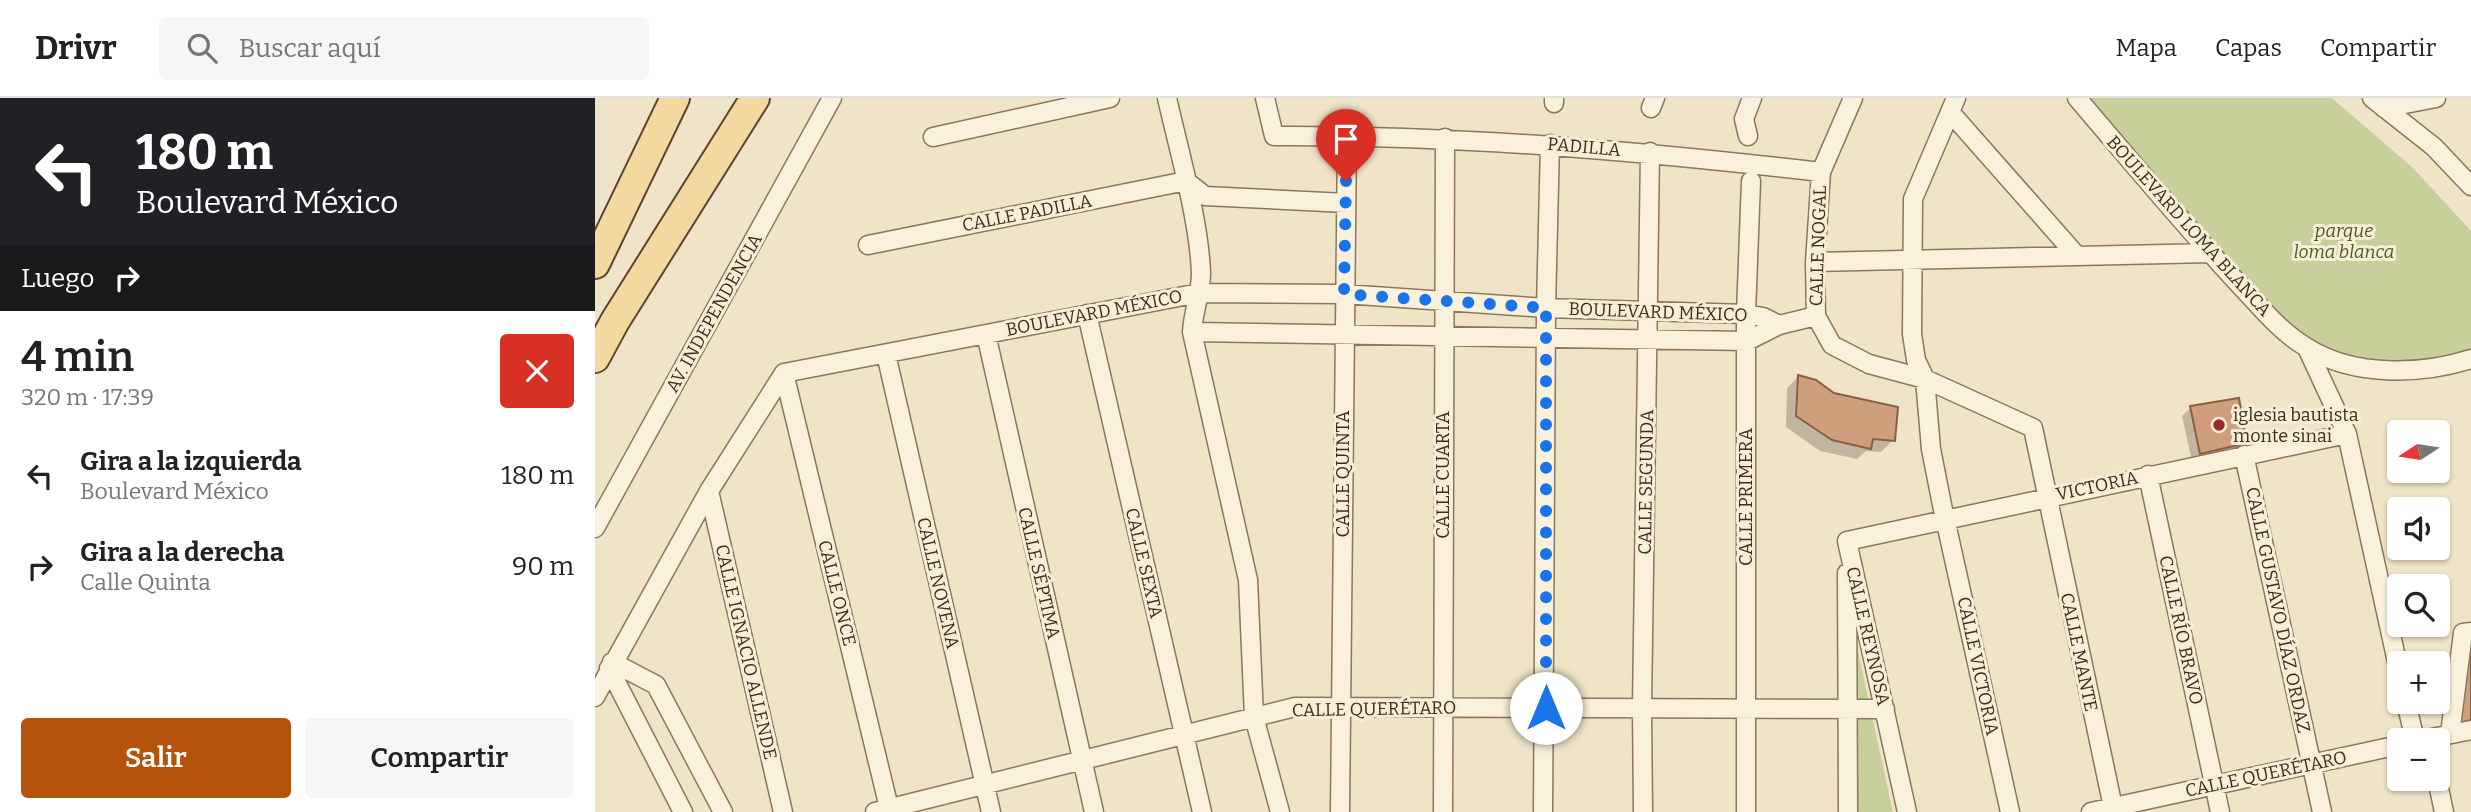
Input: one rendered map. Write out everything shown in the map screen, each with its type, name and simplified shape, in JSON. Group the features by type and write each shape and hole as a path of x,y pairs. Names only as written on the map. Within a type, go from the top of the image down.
{"main road":[{"path":"595,264 675,98"},
{"path":"595,358 615,321 755,98"}],"street":[{"name":"AV. INDEPENDENCIA","path":"595,528 832,98"},
{"path":"933,137 1110,98"},
{"path":"1167,98 1186,181 1201,273 1199,293 1193,311 1192,332 1248,580 1254,718 1280,812"},
{"name":"PADILLA","path":"1265,98 1274,136 1347,135 1550,144 1650,152 1821,172"},
{"path":"1748,136 1744,119 1752,98"},
{"name":"CALLE NOGAL","path":"1816,316 1815,262 1821,172 1853,98"},
{"name":"BOULEVARD LOMA BLANCA","path":"2077,98 2211,253 2281,329 2307,348"},
{"path":"2378,103 2436,98"},
{"path":"2378,103 2434,147 2471,187"},
{"path":"1953,105 2077,256"},
{"name":"CALLE VICTORIA","path":"1953,105 1913,199 1912,334 1916,360 1925,379 1931,449 2010,812"},
{"name":"CALLE QUINTA","path":"1340,812 1347,135"},
{"name":"CALLE CUARTA","path":"1443,812 1445,138"},
{"path":"1543,812 1546,708 1546,308 1550,144"},
{"name":"CALLE SEGUNDA","path":"1643,812 1642,708 1649,340 1646,311 1650,152"},
{"path":"1186,181 1205,196 1346,203"},
{"name":"CALLE PADILLA","path":"868,245 1186,181"},
{"name":"CALLE PRIMERA","path":"1745,812 1746,314 1751,181"},
{"path":"1815,262 2211,253"},
{"name":"BOULEVARD MÉXICO","path":"784,373 1199,293 1344,294 1546,308 1746,314 1763,317 1779,325"},
{"name":"CALLE SEXTA","path":"1087,314 1202,812"},
{"path":"1779,325 1816,316 1832,345 1869,364 1925,379"},
{"name":"BOULEVARD MÉXICO","path":"1192,332 1747,341 1779,325"},
{"name":"CALLE SÉPTIMA","path":"986,334 1094,812"},
{"path":"2307,348 2356,368 2392,370 2451,365 2471,359"},
{"path":"2307,348 2347,433 2395,651"},
{"name":"CALLE NOVENA","path":"886,354 991,812"},
{"path":"595,697 709,491 784,373"},
{"name":"CALLE ONCE","path":"784,373 885,811"},
{"name":"CALLE MANTE","path":"1925,379 2033,428 2113,810"},
{"name":"VICTORIA","path":"1847,541 2347,433"},
{"name":"CALLE GUSTAVO DÍAZ ORDAZ","path":"2244,455 2322,812"},
{"name":"CALLE RÍO BRAVO","path":"2148,475 2220,812"},
{"name":"CALLE IGNACIO ALLENDE","path":"709,491 783,812"},
{"name":"CALLE REYNOSA","path":"1847,541 1848,812"},
{"name":"CALLE REYNOSA","path":"1847,541 1907,812"},
{"path":"2471,632 2463,633 2450,734 2471,730"},
{"path":"611,665 683,812"},
{"path":"611,665 656,685 723,812"},
{"name":"CALLE QUERÉTARO","path":"885,811 1296,707 1885,709"},
{"name":"CALLE QUERÉTARO","path":"2091,812 2113,810 2387,748"},
{"path":"2440,791 2444,812"}],"green space":[{"name":"parque loma blanca","path":"2089,98 2332,98 2414,169 2471,231 2471,350 2432,359 2391,362 2350,357 2312,343 2277,317"},
{"path":"1850,615 1893,812 1852,812"}],"building":[{"path":"1798,375 1816,380 1834,393 1898,407 1895,441 1873,439 1871,449 1832,440 1796,416"},
{"name":"iglesia bautista monte sinai","path":"2239,398 2247,443 2200,454 2190,406"},
{"path":"2471,653 2471,720 2460,723 2465,655"}],"place":[{"name":"iglesia bautista monte sinai","path":"2219,425"}],"route":[{"path":"1346,181 1344,294 1546,308 1546,708"}]}
